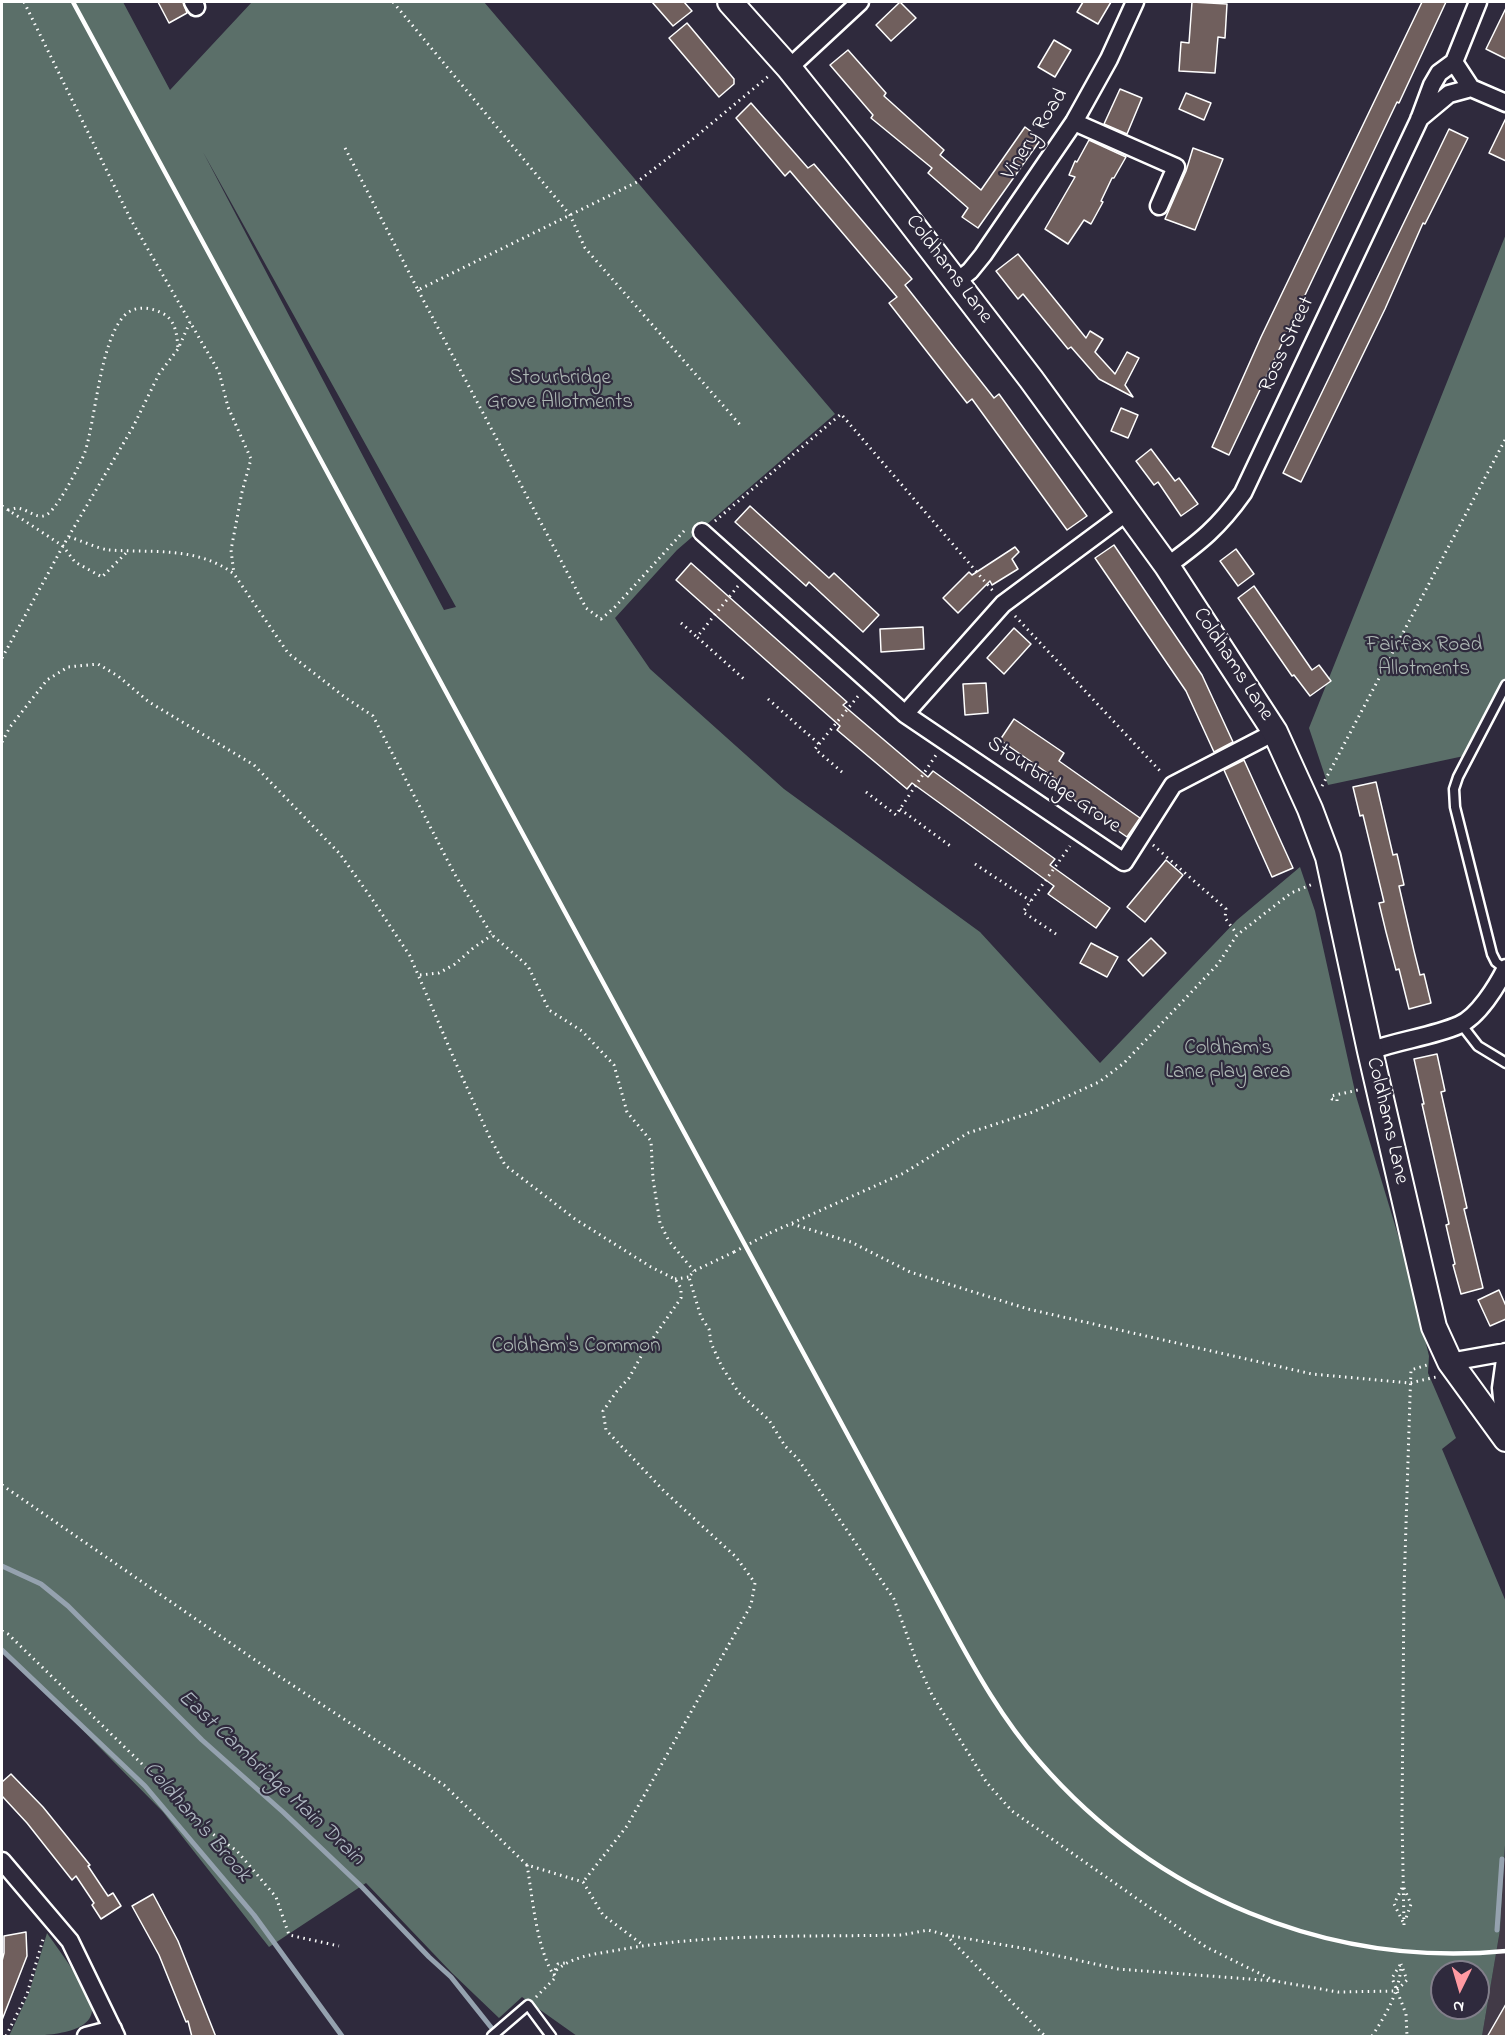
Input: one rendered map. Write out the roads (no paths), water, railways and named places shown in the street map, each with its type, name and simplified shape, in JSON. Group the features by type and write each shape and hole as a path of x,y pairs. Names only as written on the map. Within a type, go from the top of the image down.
{"street":[{"name":"Coldhams Lane","path":"730,2 858,154 1031,379 1167,566 1275,732 1304,795 1328,857 1441,1367 1506,1438"},
{"path":"786,66 860,2"},
{"name":"Vinery Road","path":"956,282 970,271 983,255 1074,122 1109,59 1135,2"},
{"name":"Ross Street","path":"1167,566 1206,537 1226,517 1243,493 1419,120 1431,85 1439,73 1454,62 1478,2"},
{"path":"1454,62 1471,88 1506,103"},
{"name":"Ross Street","path":"1419,120 1449,94 1471,88"},
{"path":"1074,122 1176,167 1159,206"},
{"path":"905,714 1003,604 1127,512"},
{"name":"Stourbridge Grove","path":"694,531 748,573 905,714 1124,862 1173,785 1275,732"},
{"path":"1370,1051 1390,1043 1461,1024 1482,1005 1497,986 1506,969"},
{"path":"1441,1367 1506,1352 1501,1388 1506,1438"},
{"path":"2,1861 70,1941 114,2033 86,2037"}],"lane":[{"path":"1506,685 1454,789 1455,807 1492,954 1496,962 1506,969"},
{"path":"1461,1024 1478,1046 1506,1063"},
{"path":"492,2037 528,2005 551,2037"}],"waterway":[{"name":"East Cambridge Main Drain","path":"2,1566 41,1584 68,1606 202,1740 362,1887 451,1977 498,2036"},
{"name":"Coldham's Brook","path":"2,1650 145,1786 254,1915 342,2036"},
{"path":"1497,1930 1502,1859"}],"railway":[{"path":"73,2 950,1624 980,1678 1014,1729 1039,1761 1085,1809 1136,1850 1191,1885 1250,1913 1311,1934 1374,1947 1440,1953 1506,1951"}],"park label":[{"name":"Stourbridge Grove Allotments","path":"560,392"},
{"name":"Fairfax Road Allotments","path":"1424,659"},
{"name":"Coldham's Lane play area","path":"1228,1062"},
{"name":"Coldham's Common","path":"576,1348"}]}
